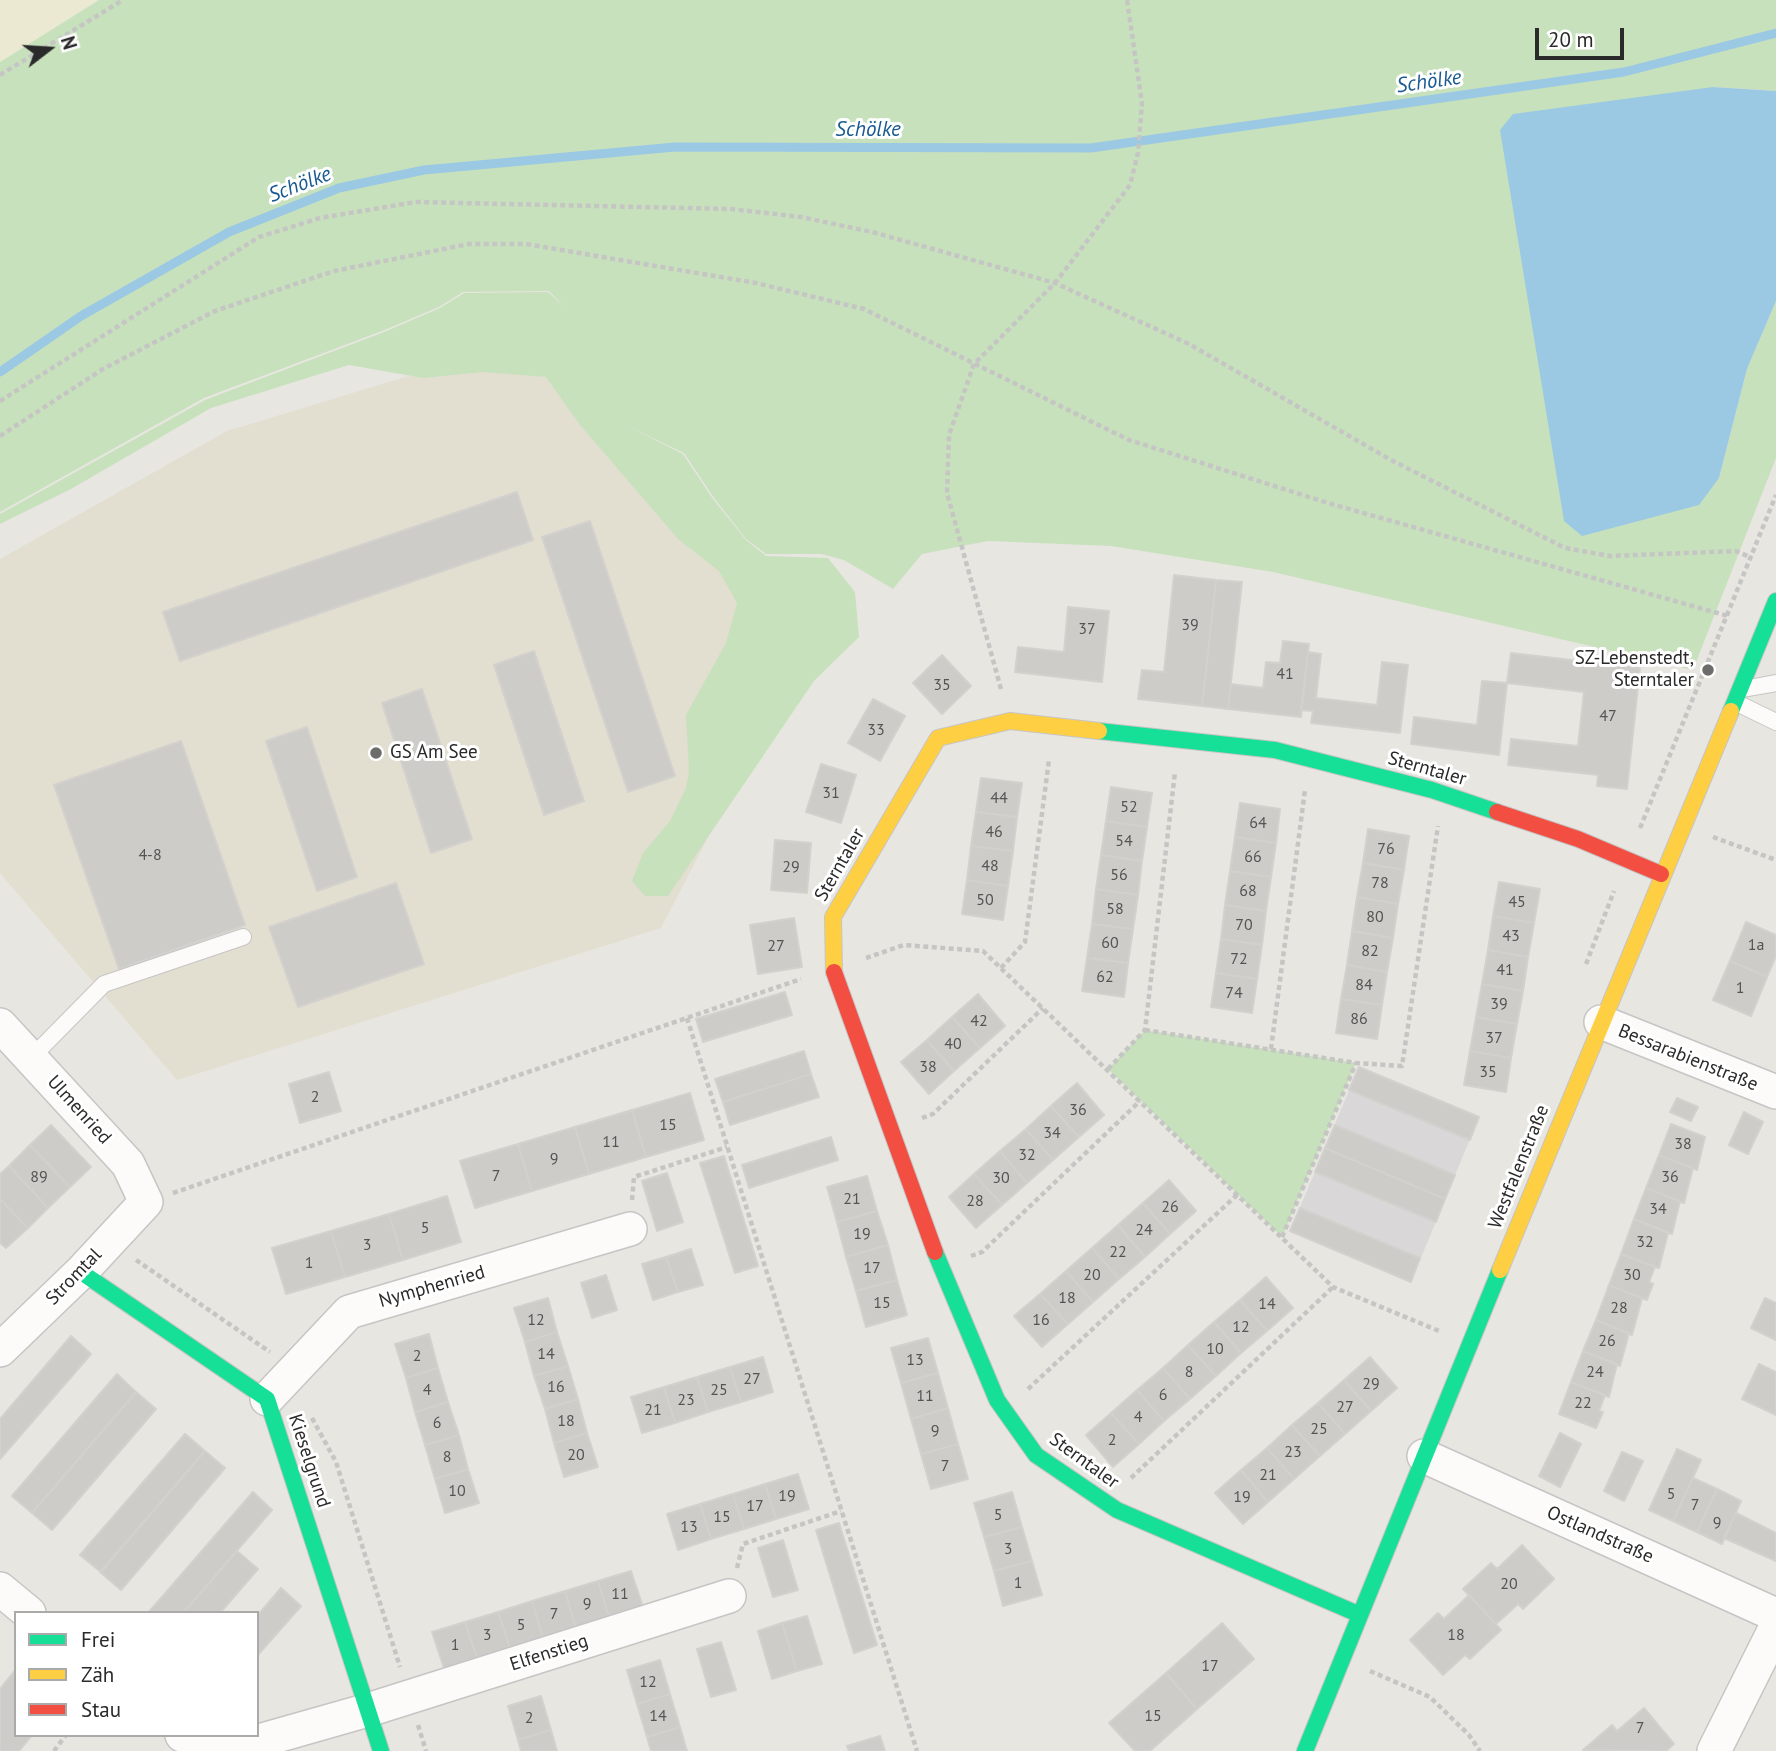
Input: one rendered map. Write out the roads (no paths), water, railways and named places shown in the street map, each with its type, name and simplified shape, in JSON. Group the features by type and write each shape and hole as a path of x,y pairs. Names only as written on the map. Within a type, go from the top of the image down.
{"street":[{"name":"Westfalenstraße","path":"1305,1751 1358,1614 1661,874 1776,601"},
{"name":"Sterntaler","path":"1358,1614 1117,1510 1037,1455 997,1400 940,1266 833,969 833,917 938,738 1010,721 1275,750 1443,793 1578,839 1661,874"},
{"name":"Bessarabienstraße","path":"1601,1022 1776,1092"},
{"name":"Ulmenried","path":"0,1026 32,1057 128,1164 145,1202"},
{"name":"Stromtal","path":"0,1350 81,1272 145,1202"},
{"name":"Nymphenried","path":"267,1399 349,1312 630,1229"},
{"name":"Kieselgrund","path":"81,1272 267,1399 380,1751"},
{"name":"Ostlandstraße","path":"1424,1456 1776,1615"},
{"path":"0,1589 27,1611"},
{"name":"Elfenstieg","path":"190,1737 234,1748 368,1710 729,1596"},
{"path":"1714,1751 1776,1627"}],"lane":[{"path":"1738,696 1776,683"},
{"path":"1738,696 1776,722"},
{"path":"32,1057 104,984 243,937"}],"water":[{"path":"1713,87 1776,91 1776,301 1747,369 1719,478 1699,505 1582,536 1564,521 1500,130 1513,114"}],"waterway":[{"name":"Schölke","path":"0,372 81,316 229,232 339,188 424,170 675,147 1091,148 1624,72 1776,33"}],"place":[{"name":"SZ-Lebenstedt, Sterntaler","path":"1708,670"},
{"name":"GS Am See","path":"376,753"}]}
